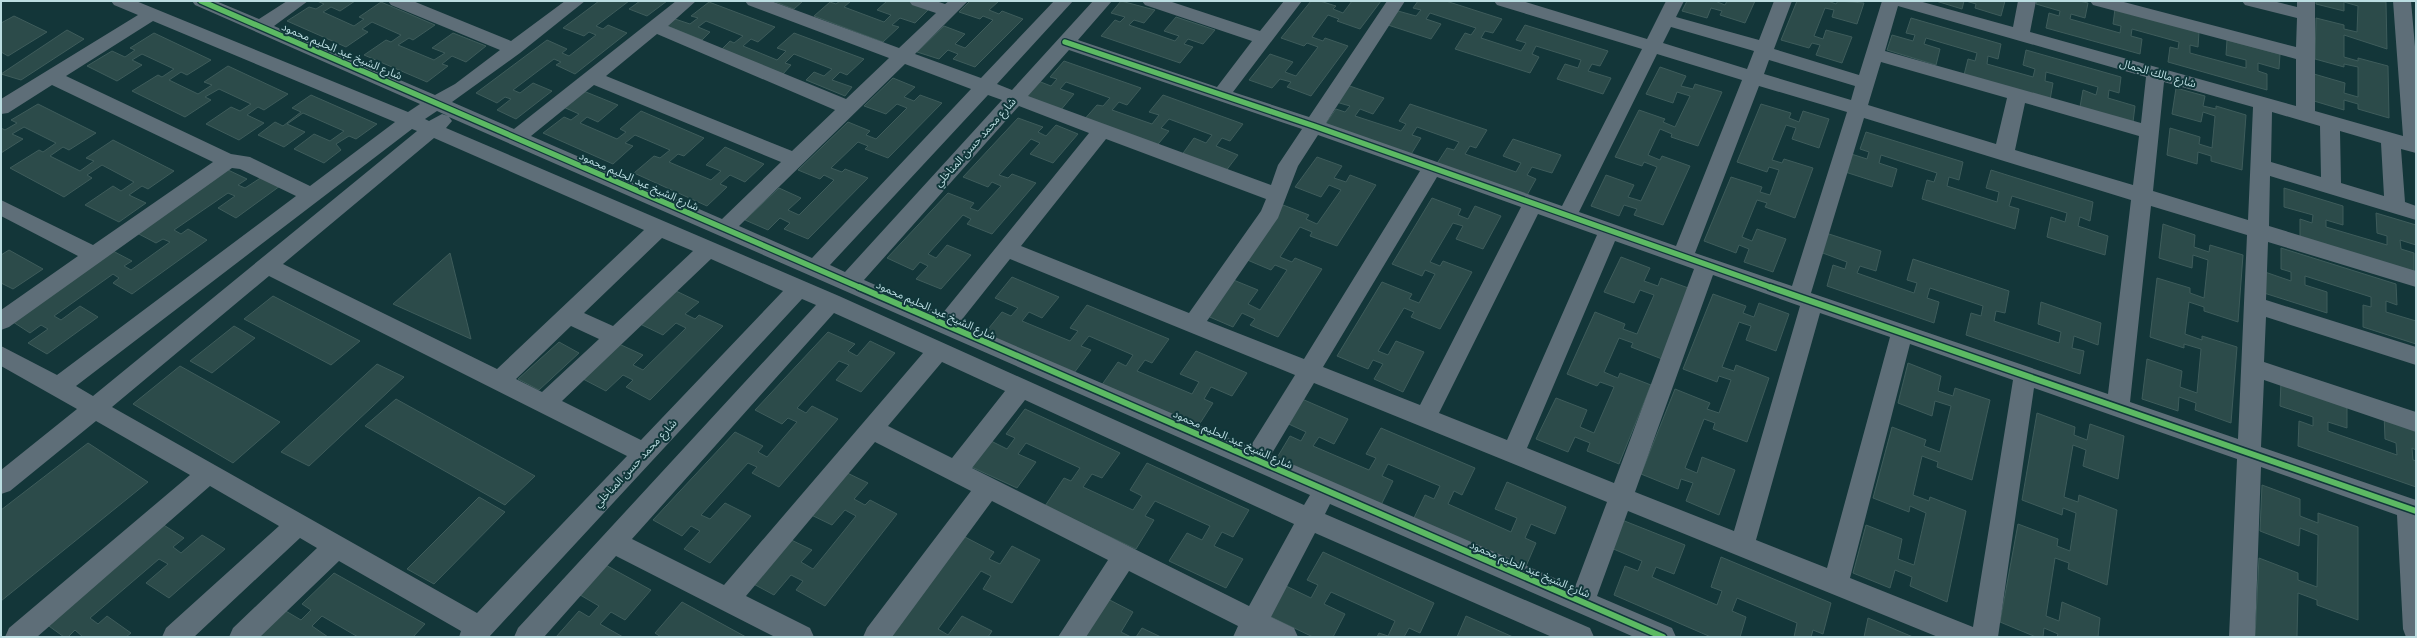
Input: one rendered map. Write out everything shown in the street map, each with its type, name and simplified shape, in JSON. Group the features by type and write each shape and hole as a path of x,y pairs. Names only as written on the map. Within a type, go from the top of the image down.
{"street":[{"name":"شارع الشيخ عبد الحليم محمود","path":"201,1 229,6 260,26 1658,636"},
{"path":"260,26 299,1"},
{"path":"397,1 514,49"},
{"path":"516,138 687,1"},
{"path":"754,1 1277,195"},
{"path":"918,1 953,6"},
{"path":"815,268 1064,1"},
{"name":"شارع محمد حسن المناخلي","path":"848,283 1103,1"},
{"path":"1151,1 1264,38"},
{"path":"1195,16 1207,1"},
{"path":"1220,96 1293,1"},
{"path":"1193,324 1271,213 1284,172 1396,1"},
{"path":"1503,1 2416,279"},
{"path":"1567,216 1675,1"},
{"path":"1683,256 1783,1"},
{"path":"1742,546 1857,109 1891,1"},
{"path":"2020,35 2027,1"},
{"path":"2099,1 2306,56"},
{"path":"2251,1 2306,8 2305,115"},
{"path":"2402,1 2415,145"},
{"path":"127,2 151,15 410,120 799,288 940,350 1309,519 1581,637"},
{"path":"58,387 410,120 443,106 462,88 514,49 565,3"},
{"name":"شارع مالك الجمال","path":"1911,3 2020,35 2415,145"},
{"path":"724,229 953,6"},
{"path":"1,108 151,15"},
{"path":"1666,20 1866,82"},
{"path":"655,27 849,108"},
{"path":"1066,42 1220,96 1314,126 1609,231 2413,509 2416,629"},
{"path":"1874,54 2150,132"},
{"path":"2118,407 2156,73"},
{"path":"51,77 228,161 243,162 312,195"},
{"path":"592,77 796,160"},
{"path":"2004,153 2017,94"},
{"path":"2242,637 2263,103"},
{"path":"1,484 96,408 433,130 443,106"},
{"path":"2330,122 2331,188"},
{"path":"945,325 1102,130"},
{"path":"2391,138 2395,207"},
{"path":"1,321 228,161"},
{"path":"2260,166 2416,213"},
{"path":"1254,460 1432,169"},
{"path":"1424,418 1533,204"},
{"path":"1,207 94,255"},
{"path":"499,381 659,228"},
{"path":"1513,453 1609,231"},
{"path":"1007,248 1968,637"},
{"path":"545,403 708,249"},
{"path":"1582,603 1706,264"},
{"path":"268,266 644,453"},
{"name":"شارع محمد حسن المناخلي","path":"476,632 799,288"},
{"path":"527,637 831,302"},
{"path":"2255,305 2416,356"},
{"path":"568,315 616,337"},
{"path":"1836,584 1902,332"},
{"path":"727,600 940,350"},
{"path":"1,355 337,546 476,632"},
{"path":"2252,367 2416,422"},
{"path":"1985,637 2024,375"},
{"path":"956,471 1021,388"},
{"path":"872,429 1125,556 1250,629 1285,637"},
{"path":"18,637 209,473"},
{"path":"876,637 988,487"},
{"path":"1250,629 1324,490"},
{"path":"175,637 298,524"},
{"path":"613,542 801,637"},
{"path":"242,637 337,546"},
{"path":"1071,637 1125,556"}],"building":[{"path":"317,1 355,1 340,11 331,7 323,12 354,26 364,19 359,17 381,2 435,25 413,40 409,38 398,45 434,60 445,53 432,48 453,33 486,46 466,62 452,56 442,64 448,66 427,82 364,55 386,40 391,42 401,35 372,22 362,29 368,32 346,47 287,21 309,7 316,9 324,4"},
{"path":"599,1 629,1 596,26 603,29 608,25 627,33 575,74 556,65 561,62 554,59 513,90 520,93 533,83 552,91 516,119 497,110 511,99 505,97 497,103 476,93 547,40 567,49 562,53 569,56 596,35 589,32 584,36 563,28"},
{"path":"640,1 667,1 647,16 629,9"},
{"path":"773,1 803,1 794,9"},
{"path":"840,1 851,1 844,7 884,22 891,15 877,10 887,1 909,1 930,8 915,23 900,18 892,25 899,27 883,42 814,16 830,2 836,4"},
{"path":"970,1 999,1 989,10 999,14 1002,11 1023,19 975,67 953,59 958,54 948,50 939,59 917,52 944,26 965,34 955,44 965,48 993,20 983,16 980,19 959,12"},
{"path":"1121,1 1155,10 1144,23 1134,20 1129,25 1175,41 1179,36 1164,31 1176,17 1215,30 1203,44 1188,39 1184,44 1193,47 1180,63 1101,36 1115,20 1120,22 1125,17 1111,13"},
{"path":"1311,1 1320,1 1336,6 1333,9 1343,13 1352,1 1381,1 1360,29 1337,21 1339,19 1328,15 1312,37 1323,41 1325,38 1348,46 1311,96 1287,87 1291,82 1280,79 1272,88 1249,80 1270,54 1293,62 1285,72 1296,76 1318,47 1307,43 1304,46 1281,38"},
{"path":"1418,1 1446,1 1502,19 1493,33 1485,31 1481,38 1521,51 1526,43 1516,40 1525,25 1608,51 1600,66 1592,64 1588,71 1611,78 1603,94 1557,79 1565,64 1578,68 1581,60 1536,46 1532,54 1539,57 1530,73 1455,49 1465,33 1471,35 1476,28 1430,13 1426,19 1441,24 1431,39 1388,25 1398,11 1416,16 1421,10 1413,8"},
{"path":"1687,1 1715,1 1725,5 1727,1 1755,1 1745,23 1720,15 1722,11 1711,8 1707,18 1682,11"},
{"path":"1797,1 1828,1 1836,4 1838,1 1864,3 1857,24 1832,17 1834,10 1825,8 1814,36 1823,39 1826,30 1852,37 1842,63 1816,55 1820,45 1812,43 1809,48 1781,40"},
{"path":"1936,1 1964,1 1962,9"},
{"path":"1966,1 2005,1 2001,16 1975,8 1976,4"},
{"path":"2037,1 2079,1 2088,3 2085,18 2071,14 2070,19 2120,33 2121,26 2113,24 2115,9 2199,32 2198,47 2190,45 2190,53 2246,68 2246,60 2226,55 2227,40 2280,54 2279,69 2258,63 2258,71 2267,74 2267,90 2168,62 2170,47 2178,49 2179,42 2132,29 2131,36 2142,39 2140,54 2046,28 2049,13 2059,16 2060,11 2036,4"},
{"path":"2316,1 2386,2 2387,49 2344,35 2344,57 2358,61 2358,58 2388,66 2389,118 2358,109 2358,104 2344,100 2344,110 2314,101 2314,74 2345,83 2344,93 2358,97 2358,67 2344,64 2344,67 2315,59 2316,18 2344,25 2344,29 2357,32 2358,6 2344,2 2344,11 2316,4"},
{"path":"709,2 775,27 758,42 751,39 743,46 777,60 786,51 777,48 794,33 864,59 847,75 840,72 832,80 852,87 845,96 806,80 814,72 824,76 832,69 794,54 785,63 791,65 783,74 721,50 730,41 734,43 743,36 706,21 698,27 710,32 702,40 667,26 675,19 690,24 698,18 691,16"},
{"path":"14,16 47,32 8,56 1,52 1,23"},
{"path":"1911,18 2001,44 1998,59 1988,56 1987,64 2033,77 2035,69 2023,65 2026,50 2121,77 2119,93 2109,90 2108,98 2135,106 2133,122 2080,107 2083,90 2096,95 2098,87 2046,72 2045,81 2053,83 2050,100 1964,75 1968,59 1975,61 1977,53 1926,38 1924,44 1940,49 1936,65 1887,50 1892,35 1913,41 1915,35 1906,33"},
{"path":"67,30 84,39 21,80 1,74"},
{"path":"154,33 211,60 187,75 181,72 169,80 198,94 212,85 204,82 228,66 288,94 264,110 258,107 247,115 264,123 239,140 206,124 231,107 240,111 251,104 219,89 205,97 211,100 185,117 132,91 158,75 162,77 174,69 142,54 132,60 142,65 117,81 87,66 112,51 125,57 135,50 130,48"},
{"path":"1064,61 1141,88 1127,105 1119,102 1112,110 1152,124 1159,115 1149,112 1163,95 1243,124 1230,141 1222,138 1216,146 1238,155 1225,172 1181,156 1194,138 1206,143 1212,135 1169,119 1161,128 1169,131 1154,149 1082,122 1097,105 1103,106 1110,98 1066,82 1060,89 1074,94 1060,111 1019,96 1033,79 1051,86 1057,79 1050,77"},
{"path":"1660,67 1686,76 1681,86 1693,89 1695,84 1722,92 1698,146 1671,137 1672,134 1660,129 1648,155 1660,160 1662,156 1690,166 1663,225 1634,215 1637,209 1624,205 1619,216 1591,206 1606,175 1634,185 1628,197 1641,201 1657,167 1644,162 1642,166 1615,157 1639,110 1665,119 1663,122 1675,127 1690,96 1677,92 1673,103 1646,94"},
{"path":"893,78 915,87 904,97 914,101 920,95 942,103 888,158 865,149 868,146 858,142 831,168 842,172 845,169 868,178 808,239 784,229 790,223 780,218 768,230 745,220 779,188 801,198 788,210 799,215 834,180 824,175 820,179 798,170 848,122 870,131 866,135 876,139 907,108 897,104 886,114 864,106"},
{"path":"1347,85 1384,98 1373,114 1360,109 1355,116 1401,131 1406,124 1399,121 1410,104 1487,130 1476,148 1470,146 1465,154 1516,172 1521,163 1503,156 1513,139 1561,155 1552,173 1532,167 1527,175 1536,179 1526,197 1436,165 1447,148 1454,150 1459,142 1417,127 1412,135 1421,138 1410,156 1324,126 1336,109 1345,112 1350,106 1336,102"},
{"path":"2176,88 2205,96 2203,106 2216,109 2216,106 2246,115 2242,170 2211,161 2211,156 2198,152 2197,164 2167,155 2170,128 2200,137 2199,144 2212,148 2215,116 2203,112 2201,122 2172,114"},
{"path":"581,90 618,105 598,122 587,117 580,123 617,139 626,132 620,129 641,111 704,138 684,156 678,154 669,162 711,180 721,171 706,165 725,147 764,164 745,182 730,175 720,184 727,187 707,206 634,173 654,156 660,158 670,150 635,135 625,143 633,146 613,164 543,133 564,117 571,120 579,114 561,106"},
{"path":"311,95 377,124 356,139 349,136 336,144 341,150 324,163 294,149 314,134 330,141 344,131 303,113 287,124 305,132 284,147 258,135 275,122 283,126 301,112 292,108"},
{"path":"38,104 96,133 69,150 63,147 50,156 80,171 94,161 86,158 113,140 174,171 148,189 142,186 129,195 146,203 119,222 85,205 113,186 121,191 134,182 102,165 87,175 92,178 64,197 10,168 39,150 43,152 56,143 24,127 12,134 23,139 1,153 1,128 5,130 17,123 11,120"},
{"path":"1761,104 1791,113 1789,118 1799,122 1803,111 1829,119 1819,148 1792,139 1796,128 1786,125 1772,160 1782,163 1784,159 1813,168 1795,218 1765,207 1767,203 1757,200 1742,237 1752,241 1757,229 1786,239 1773,272 1744,262 1749,249 1739,245 1736,253 1704,241 1731,177 1762,187 1760,192 1770,195 1779,170 1769,167 1767,172 1737,162"},
{"path":"1018,118 1043,127 1038,132 1046,136 1056,125 1078,134 1053,163 1030,154 1040,143 1031,139 999,175 1008,178 1012,174 1036,183 992,234 967,224 971,219 963,215 928,254 936,258 947,245 971,255 941,289 916,279 928,266 920,262 913,270 887,258 948,193 974,203 970,208 978,211 1001,186 992,182 988,187 963,177"},
{"path":"1866,132 1963,162 1959,180 1949,177 1947,186 1997,202 1999,192 1986,188 1991,170 2093,202 2090,221 2080,217 2078,226 2108,236 2105,255 2047,237 2051,217 2065,222 2067,213 2012,196 2009,206 2019,209 2015,229 1922,199 1927,180 1934,182 1937,173 1881,155 1879,163 1897,169 1892,187 1839,170 1845,152 1867,159 1869,152 1860,149"},
{"path":"1317,157 1342,166 1334,178 1346,182 1350,175 1376,185 1337,246 1310,236 1312,232 1300,227 1280,257 1292,262 1295,258 1322,269 1278,337 1250,325 1255,319 1242,313 1233,327 1205,315 1231,279 1258,290 1248,304 1260,310 1287,270 1275,265 1271,270 1245,259 1283,205 1309,215 1306,219 1317,224 1341,190 1329,185 1321,197 1295,187"},
{"path":"226,169 247,179 238,185 245,188 262,177 280,186 236,218 218,208 235,196 228,193 174,230 181,234 188,229 207,240 132,294 113,283 119,278 113,274 54,316 61,320 80,306 98,317 47,354 28,343 48,329 41,325 30,333 10,320 111,250 132,261 124,266 131,270 170,242 163,239 156,243 135,232"},
{"path":"2284,188 2343,206 2343,225 2326,220 2326,227 2387,245 2387,236 2377,233 2376,213 2416,225 2416,245 2400,240 2401,249 2414,253 2414,273 2300,238 2300,219 2312,223 2313,215 2284,207"},
{"path":"1432,198 1461,209 1458,215 1468,219 1475,206 1501,216 1483,249 1456,239 1463,226 1453,223 1430,262 1440,266 1443,261 1472,272 1440,329 1411,317 1414,312 1404,308 1378,351 1388,355 1396,341 1424,352 1403,392 1374,379 1383,364 1373,360 1368,369 1337,356 1382,282 1412,294 1409,299 1419,303 1435,274 1425,270 1422,276 1392,264"},
{"path":"2163,224 2195,235 2194,247 2209,252 2210,245 2243,255 2238,322 2204,311 2204,307 2189,302 2185,334 2202,340 2202,336 2237,347 2231,423 2195,410 2196,403 2179,397 2178,411 2142,399 2147,359 2182,371 2180,387 2197,393 2201,349 2184,344 2184,348 2150,337 2157,278 2190,288 2190,293 2204,298 2208,260 2193,255 2192,268 2159,258"},
{"path":"1826,233 1881,251 1876,271 1860,266 1857,273 1914,293 1917,283 1907,280 1913,259 2009,291 2005,313 1996,311 1994,321 2059,343 2061,332 2038,324 2041,302 2101,323 2098,345 2074,336 2072,348 2084,351 2080,374 1966,335 1971,313 1981,316 1983,306 1930,288 1927,298 1939,302 1934,323 1827,286 1833,265 1845,269 1847,262 1820,252"},
{"path":"2281,248 2396,284 2397,305 2386,301 2386,312 2416,321 2416,344 2363,327 2363,305 2371,307 2371,297 2305,276 2305,285 2327,292 2327,313 2264,293 2265,272 2291,281 2291,272 2281,269"},
{"path":"9,250 43,269 13,289 1,283 1,255"},
{"path":"450,253 471,339 393,304"},
{"path":"1621,257 1650,268 1644,281 1658,286 1661,278 1691,289 1662,359 1631,347 1633,343 1619,338 1604,372 1618,378 1620,373 1651,385 1619,464 1587,451 1590,443 1575,437 1568,452 1536,439 1556,398 1587,410 1580,427 1594,433 1614,387 1600,382 1597,386 1567,374 1595,312 1625,324 1623,329 1637,334 1654,295 1640,290 1634,303 1604,292"},
{"path":"1012,277 1059,297 1042,318 1029,312 1022,321 1070,341 1078,331 1070,328 1087,305 1169,339 1152,363 1145,360 1137,371 1192,394 1199,382 1180,374 1196,351 1247,373 1232,396 1211,387 1204,399 1213,403 1197,428 1101,386 1118,362 1126,366 1133,355 1089,336 1081,346 1091,350 1074,373 984,334 1002,312 1011,316 1018,308 995,298"},
{"path":"676,291 699,302 685,314 695,319 699,315 723,326 650,400 626,387 633,380 623,375 606,391 583,379 619,344 643,355 633,365 643,370 686,328 676,323 663,335 640,324"},
{"path":"1713,294 1746,306 1743,313 1754,317 1759,303 1789,314 1776,351 1746,340 1751,326 1739,322 1722,367 1734,371 1736,365 1769,378 1747,442 1713,429 1715,423 1704,419 1685,468 1697,473 1702,457 1735,470 1719,515 1686,501 1693,483 1681,479 1678,489 1641,474 1675,389 1710,403 1707,409 1719,413 1731,380 1719,376 1717,382 1683,369"},
{"path":"273,296 360,341 331,365 244,319"},
{"path":"234,326 255,338 212,373 190,361"},
{"path":"828,332 855,344 848,351 857,356 870,341 895,353 861,392 836,380 849,365 839,361 797,408 806,413 812,406 838,419 779,487 752,473 757,467 748,463 701,515 710,519 725,503 751,516 710,563 684,549 700,531 691,526 682,536 653,520 735,432 763,446 758,452 767,457 797,422 788,418 782,424 755,410"},
{"path":"559,342 579,353 539,390 518,379"},
{"path":"1908,363 1941,376 1938,391 1953,396 1955,388 1990,400 1972,480 1937,467 1938,462 1922,456 1913,495 1929,501 1930,497 1966,511 1947,602 1910,586 1912,577 1895,570 1890,588 1853,573 1866,525 1902,539 1898,559 1914,565 1926,513 1910,506 1909,512 1873,498 1892,427 1926,440 1924,446 1940,452 1951,406 1935,401 1932,416 1898,403"},
{"path":"377,364 404,377 309,466 281,452"},
{"path":"180,366 280,422 233,463 133,404"},
{"path":"2281,382 2347,404 2347,428 2328,422 2328,431 2397,455 2396,443 2385,439 2384,413 2416,424 2416,450 2412,448 2413,460 2416,461 2416,487 2298,446 2299,421 2313,426 2313,417 2280,406"},
{"path":"1295,396 1348,419 1334,444 1319,437 1313,446 1369,470 1376,458 1366,454 1381,428 1475,468 1462,495 1454,491 1448,504 1511,532 1517,518 1495,509 1507,482 1566,507 1555,534 1531,524 1525,538 1536,543 1524,571 1412,522 1425,495 1434,499 1440,486 1388,464 1382,476 1393,481 1380,507 1275,461 1290,436 1301,441 1306,432 1280,420"},
{"path":"396,399 535,476 505,505 365,426"},
{"path":"1025,409 1120,453 1102,478 1092,474 1083,487 1133,510 1142,496 1130,490 1147,463 1249,510 1233,537 1222,532 1214,546 1243,559 1226,588 1169,561 1187,533 1202,540 1210,526 1155,501 1145,516 1154,520 1136,549 1045,506 1064,478 1071,481 1080,468 1026,443 1018,454 1036,462 1017,488 965,464 985,438 1007,449 1015,438 1006,434"},
{"path":"2037,413 2075,427 2074,435 2087,440 2090,424 2124,436 2118,479 2083,466 2086,450 2073,445 2064,497 2078,502 2079,495 2117,510 2107,585 2068,569 2069,563 2055,558 2046,616 2059,621 2062,602 2100,618 2098,637 2057,637 2058,634 2044,628 2043,637 2036,637 2000,622 2018,524 2058,539 2057,546 2070,551 2076,513 2063,508 2062,515 2022,500"},
{"path":"88,443 148,482 1,601 1,510"},
{"path":"841,470 868,483 854,499 865,505 870,500 897,514 825,606 796,590 803,581 791,575 774,595 746,580 783,536 812,550 801,562 813,569 856,516 845,510 832,525 805,512"},
{"path":"2262,485 2300,499 2300,516 2318,523 2318,513 2358,527 2358,620 2317,605 2317,600 2298,593 2297,637 2255,637 2259,558 2298,573 2298,580 2317,587 2318,535 2300,528 2299,546 2260,531"},
{"path":"479,497 505,512 434,584 407,569"},
{"path":"1622,520 1685,545 1674,574 1656,567 1652,577 1717,605 1722,591 1711,587 1721,557 1831,603 1823,634 1813,630 1811,637 1794,637 1797,623 1737,598 1732,611 1746,617 1740,637 1711,637 1614,595 1625,566 1638,571 1642,561 1611,548"},
{"path":"159,522 184,538 173,547 181,553 202,535 225,549 169,598 146,583 168,564 159,559 90,618 98,624 107,616 131,633 126,637 83,637 75,630 68,637 64,637 42,621"},
{"path":"963,536 994,552 989,559 1000,564 1012,546 1040,560 1012,603 983,589 991,576 981,571 938,629 948,635 962,616 992,631 988,637 890,637"},
{"path":"1323,552 1434,603 1420,633 1409,628 1404,637 1377,637 1379,633 1388,636 1395,621 1331,592 1324,604 1345,614 1333,637 1313,637 1269,616 1286,586 1311,598 1318,585 1307,580"},
{"path":"602,563 651,590 625,620 611,612 600,624 623,637 556,637 579,611 589,617 599,606 575,592"},
{"path":"334,573 425,624 413,637 358,637 322,616 312,626 328,637 257,637 284,610 301,620 311,610 302,604"},
{"path":"1102,596 1133,612 1121,632 1131,637 1076,637"},
{"path":"682,602 746,637 661,637 655,633"},
{"path":"1466,616 1513,637 1457,637"},
{"path":"1868,618 1913,637 1864,637"},
{"path":"1142,628 1161,637 1136,637"}],"cycle path":[{"path":"201,1 1663,637"},
{"path":"1065,42 1314,126 1609,231 2416,511"}]}
